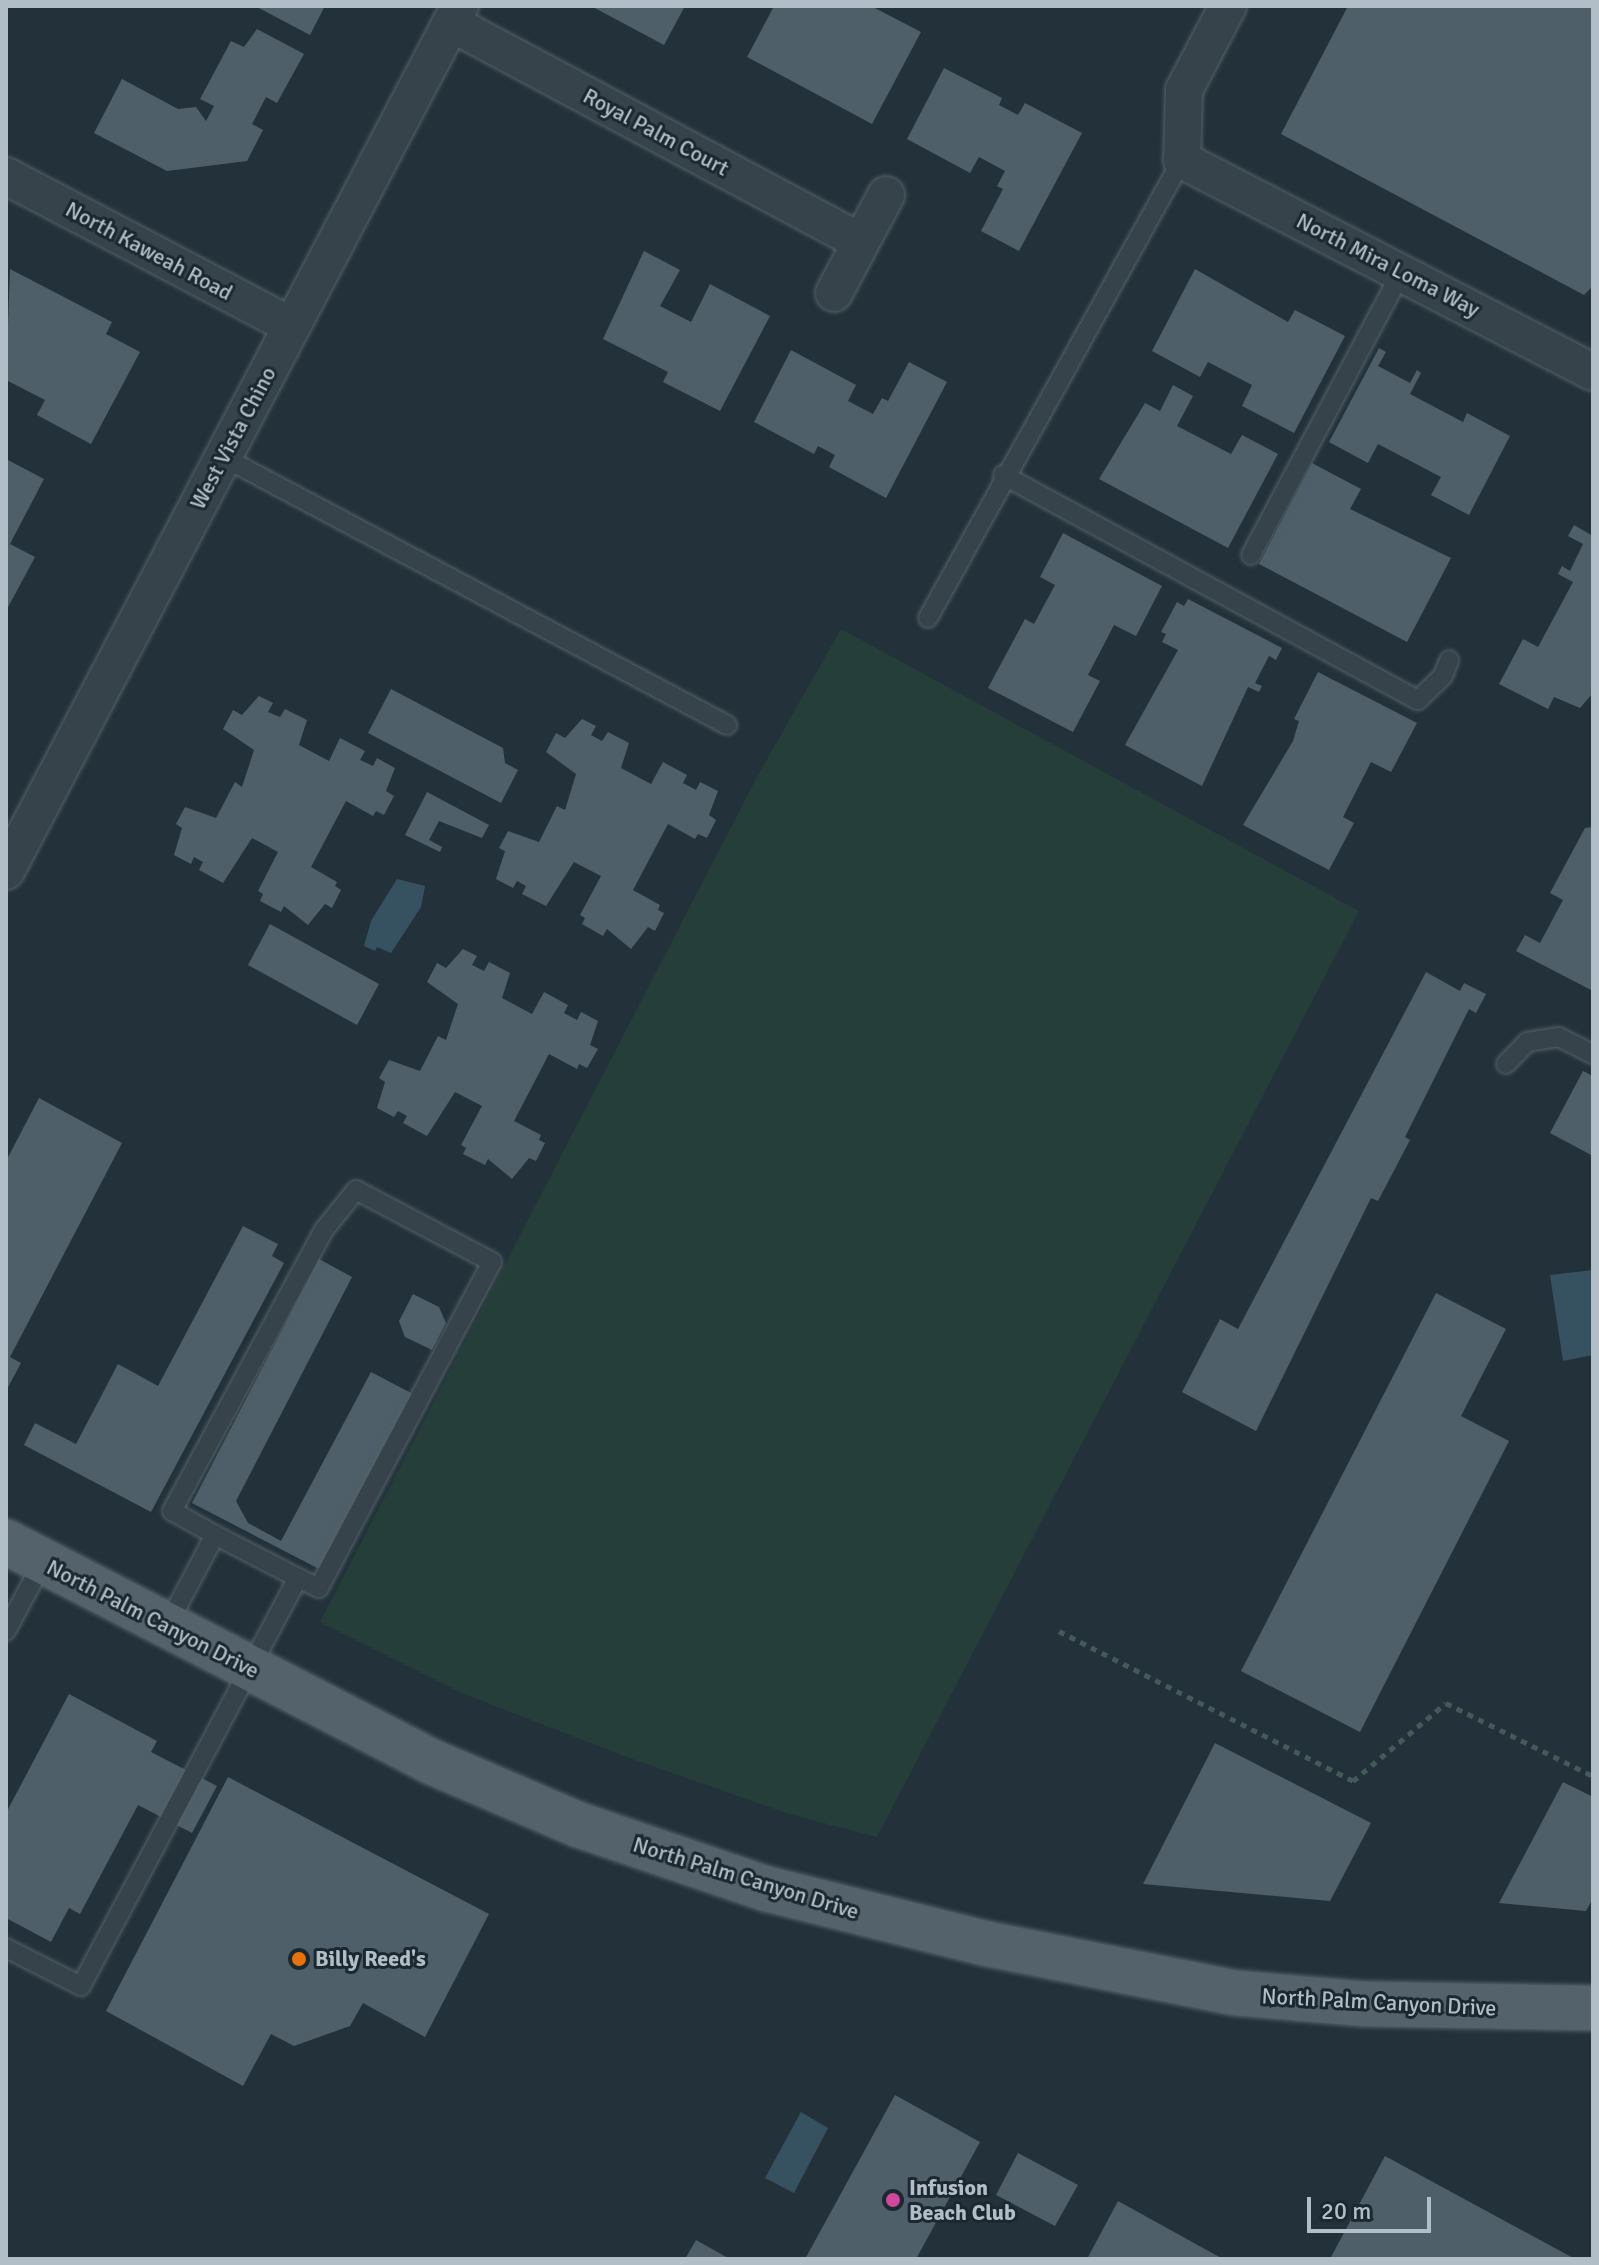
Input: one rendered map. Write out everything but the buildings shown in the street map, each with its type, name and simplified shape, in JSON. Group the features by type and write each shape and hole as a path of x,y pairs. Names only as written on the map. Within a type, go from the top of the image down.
{"main road":[{"name":"North Palm Canyon Drive","path":"24,1552 432,1762 579,1825 767,1889 983,1943 1236,1993 1379,2005 1593,2008"}],"street":[{"path":"1182,160 1184,90 1228,6"},
{"name":"Royal Palm Court","path":"456,15 860,241"},
{"name":"West Vista Chino","path":"6,871 456,15"},
{"name":"North Mira Loma Way","path":"1182,160 1593,372"},
{"name":"North Kaweah Road","path":"6,176 292,326"},
{"path":"834,293 886,195"}],"lane":[{"path":"928,618 1003,475 1182,160"},
{"path":"1251,555 1402,271"},
{"path":"223,457 727,725"},
{"path":"1003,475 1418,700 1443,676 1449,660"},
{"path":"1506,1064 1527,1042 1559,1037 1593,1054"},
{"path":"356,1190 492,1262 319,1588 298,1578 172,1511 324,1230 356,1190"},
{"path":"167,1626 215,1535"},
{"path":"6,1631 24,1552"},
{"path":"6,1948 81,1986 170,1822 190,1774 252,1669 298,1578"}],"path":[{"path":"1059,1631 1353,1781 1446,1703 1593,1776"}],"green space":[{"path":"841,629 1359,911 877,1837 789,1814 624,1756 462,1693 320,1622 757,777"}],"water":[{"path":"397,879 425,886 421,907 391,953 377,947 375,951 364,946 371,921"},
{"path":"1593,1270 1593,1355 1563,1361 1550,1275"},
{"path":"801,2112 828,2128 794,2193 765,2178"}],"place":[{"name":"Billy Reed's","path":"299,1959"},
{"name":"Infusion Beach Club","path":"893,2200"}]}
